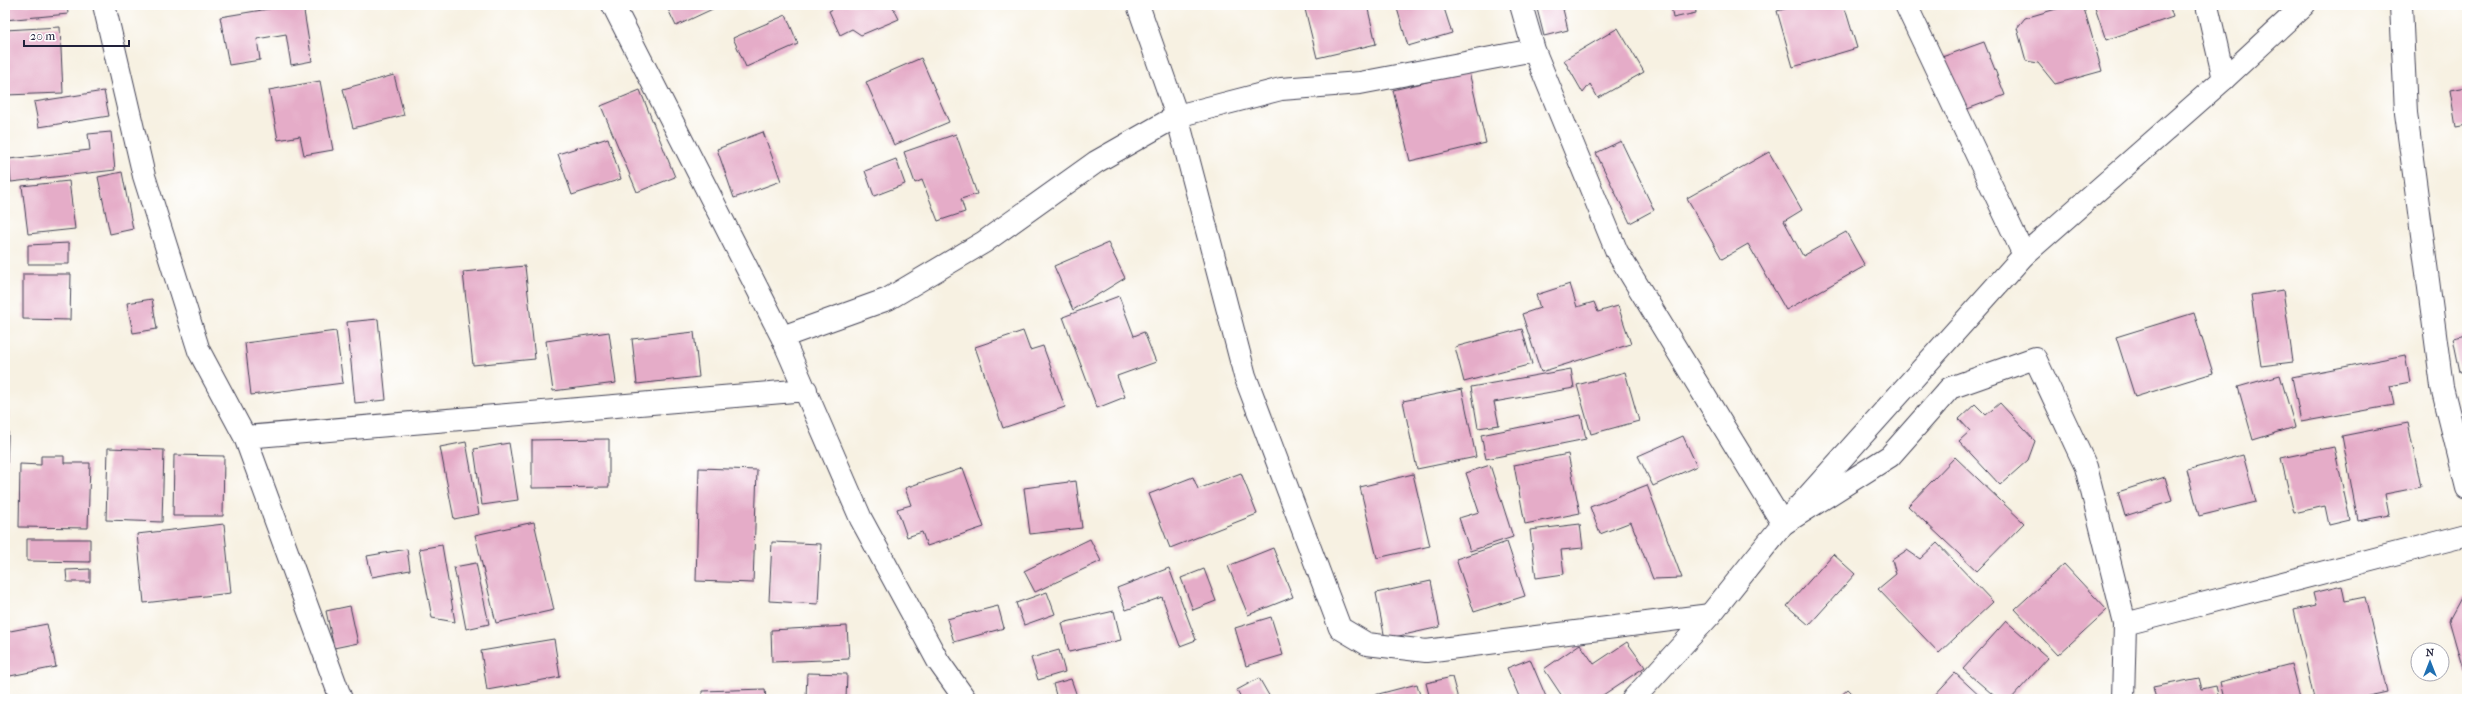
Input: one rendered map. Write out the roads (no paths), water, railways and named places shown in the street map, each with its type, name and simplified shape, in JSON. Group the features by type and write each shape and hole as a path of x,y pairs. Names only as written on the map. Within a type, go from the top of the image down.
{"street":[{"path":"104,5 144,176 199,351 245,437 341,699"},
{"path":"613,5 782,338 861,518 938,661 964,699"},
{"path":"1138,5 1177,116 1245,376 1340,628 1367,644 1426,651 1710,615"},
{"path":"1521,5 1534,50 1617,252 1783,524"},
{"path":"1906,5 2024,254"},
{"path":"2207,5 2224,79"},
{"path":"1633,699 1710,615 1783,524 2024,254 2224,79 2304,5"},
{"path":"2401,5 2406,113 2441,379 2467,488"},
{"path":"782,338 888,299 984,242 1096,162 1177,116 1281,89 1360,83 1534,50"},
{"path":"1783,524 1890,456 1950,388 2035,358 2086,467 2125,624 2123,699"},
{"path":"245,437 806,390"},
{"path":"2125,624 2467,535"}]}
